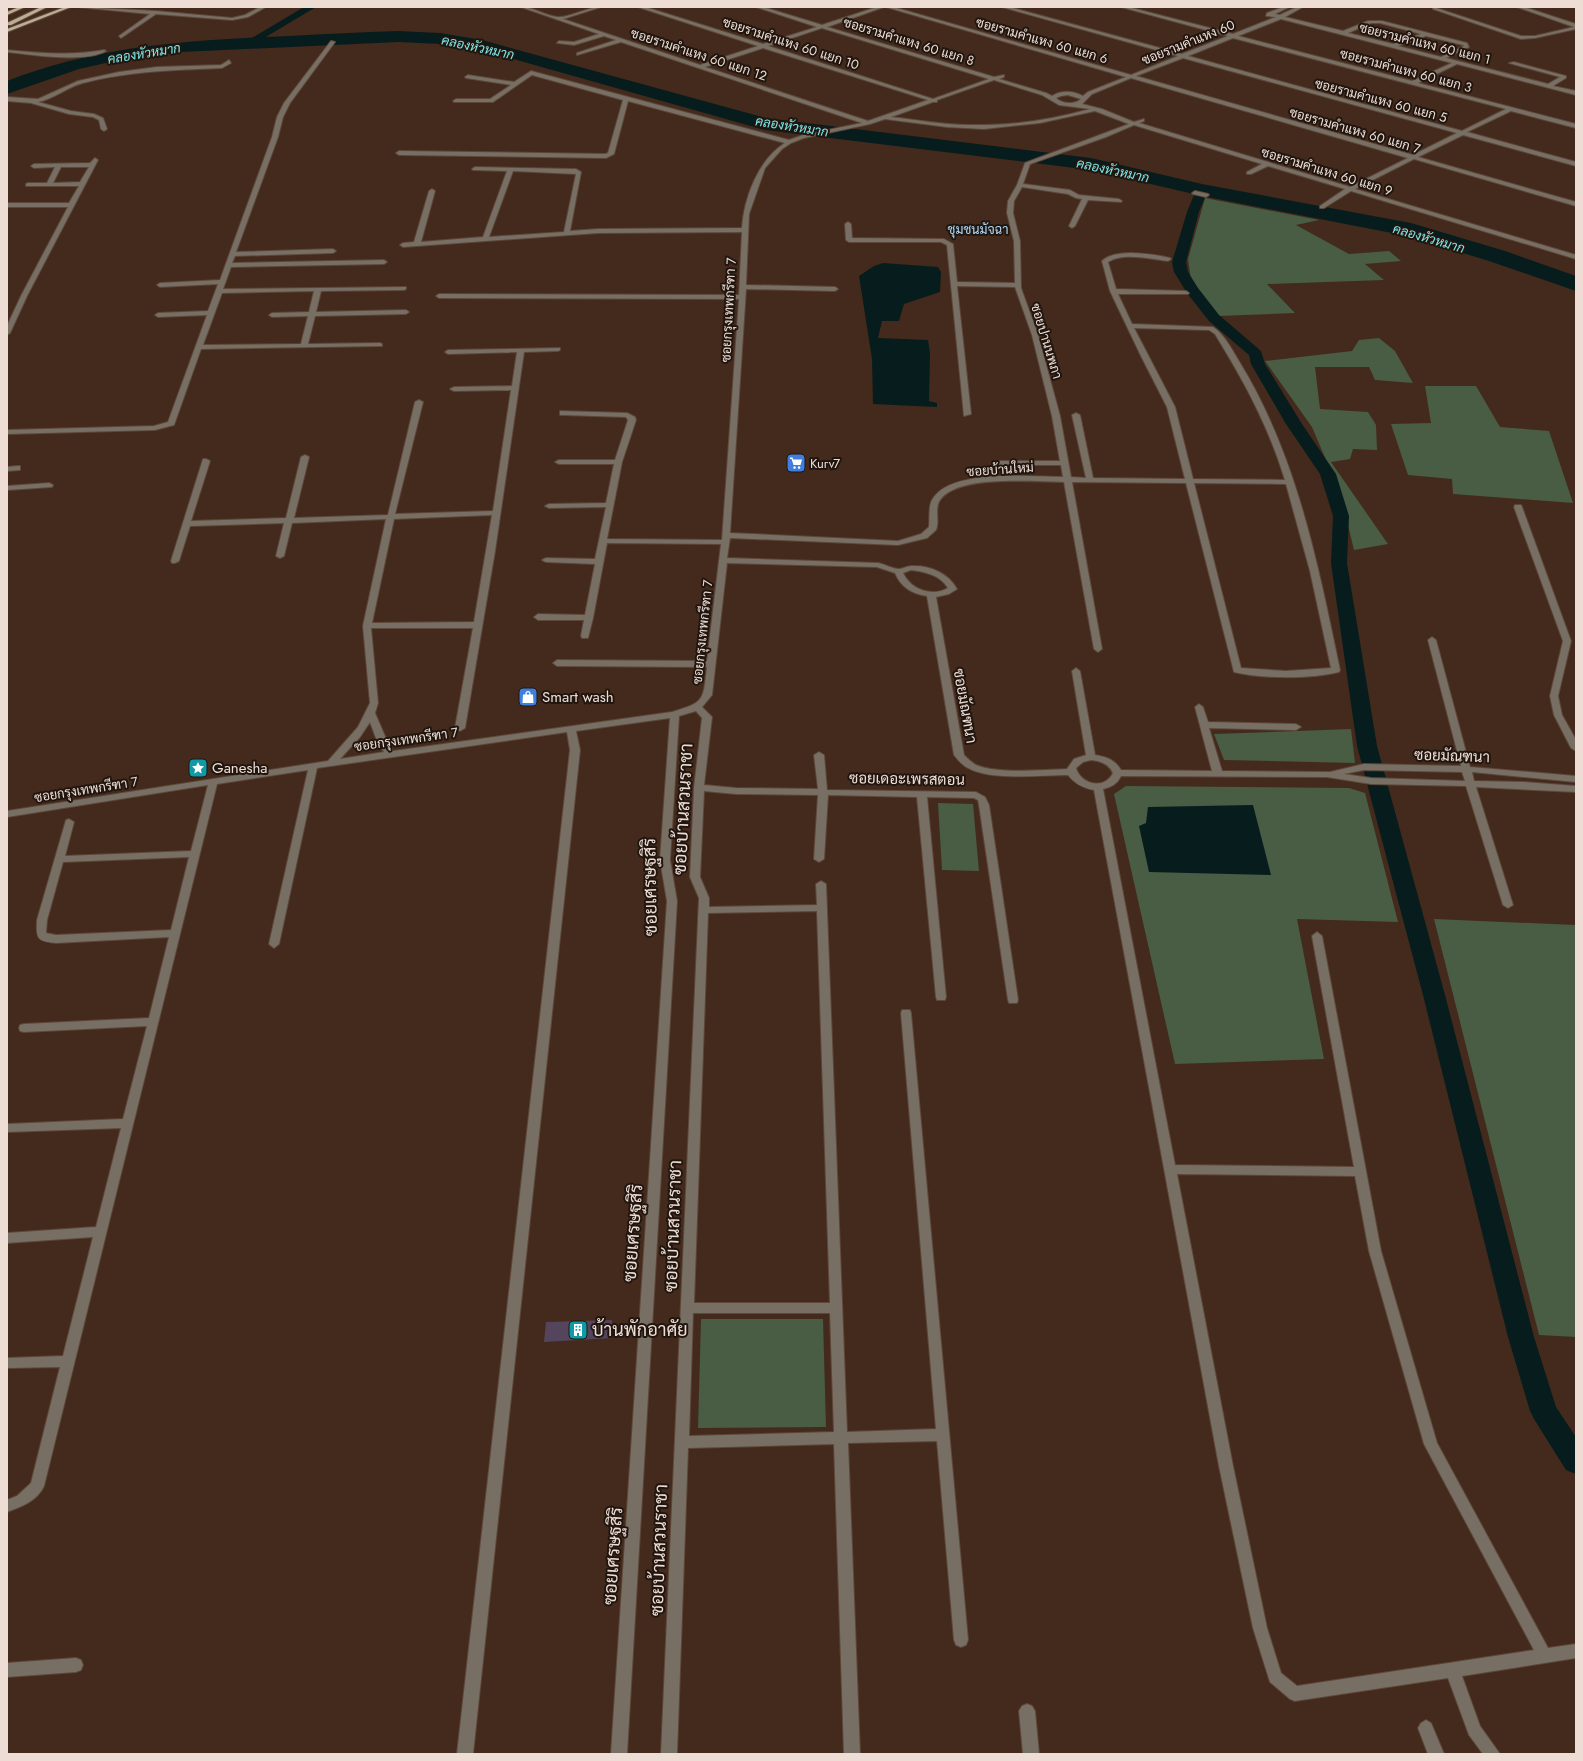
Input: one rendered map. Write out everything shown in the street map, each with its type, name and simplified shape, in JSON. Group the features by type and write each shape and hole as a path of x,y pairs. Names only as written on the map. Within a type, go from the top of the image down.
{"main road":[{"path":"7,14 23,7"},
{"path":"7,25 45,7"},
{"path":"7,31 69,7"}],"street":[{"path":"80,7 232,19 246,16 264,7"},
{"path":"121,38 162,7"},
{"name":"ซอยรามคำแหง 60 แยก 12","path":"523,7 868,123"},
{"path":"558,19 599,7"},
{"name":"ซอยรามคำแหง 60 แยก 10","path":"640,7 935,101"},
{"name":"ซอยรามคำแหง 60 แยก 8","path":"758,7 1044,94 1053,99"},
{"name":"ซอยรามคำแหง 60 แยก 8","path":"776,7 1051,91 1069,94"},
{"path":"702,66 882,7"},
{"name":"ซอยรามคำแหง 60 แยก 6","path":"888,7 1129,77"},
{"name":"ซอยรามคำแหง 60 แยก 5","path":"1004,7 1576,164"},
{"name":"ซอยรามคำแหง 60 แยก 3","path":"1123,7 1576,126"},
{"name":"ซอยรามคำแหง 60","path":"1086,89 1225,34 1287,7"},
{"name":"ซอยรามคำแหง 60","path":"1072,104 1080,102 1090,93 1281,17 1301,7"},
{"path":"1518,7 1576,27"},
{"path":"1435,8 1521,38 1535,37 1576,27"},
{"name":"ซอยรามคำแหง 60 แยก 1","path":"1269,14 1576,92"},
{"path":"1343,33 1374,22 1426,34 1467,46 1442,58"},
{"path":"559,42 574,44 604,34"},
{"path":"1393,46 1426,34"},
{"path":"579,54 621,40"},
{"path":"7,432 155,428 171,423 275,137 283,110 296,90 333,42"},
{"path":"910,53 918,50"},
{"path":"7,51 73,56 89,55 104,51"},
{"path":"1506,66 1520,59"},
{"path":"31,101 80,82 97,78 157,69 222,66 229,62"},
{"path":"1413,83 1457,62"},
{"path":"1512,63 1564,77 1549,86"},
{"path":"1494,72 1500,69"},
{"path":"456,101 491,101 531,72 789,142"},
{"name":"ซอยกรุงเทพกรีฑา 7","path":"7,814 213,783 390,754 675,714 697,707 705,701 708,694 723,560 742,297 746,214 762,168 780,148 789,142 803,137 868,123 935,101 1002,76"},
{"path":"468,77 515,84"},
{"name":"ซอยรามคำแหง 60 แยก 7","path":"1129,77 1576,204"},
{"path":"1072,104 1058,102 1053,99 1054,96 1079,92"},
{"path":"1069,94 1083,99"},
{"path":"7,99 31,101 71,112 94,116 101,119 104,129"},
{"path":"400,153 606,156 611,154 626,99"},
{"name":"ซอยรามคำแหง 60 แยก 9","path":"1083,99 1142,120 1576,252"},
{"name":"ซอยรามคำแหง 60 แยก 9","path":"1072,104 1095,109 1135,124 1576,257"},
{"path":"1322,207 1350,189 1510,108"},
{"path":"883,118 939,125 983,127 1027,123 1081,114 1095,109"},
{"name":"ซอยปานนพภา","path":"1098,650 1054,408 1035,336 1018,285 1017,241 1010,213 1011,201 1020,185 1028,163 1135,124 1142,120"},
{"path":"1569,124 1576,120"},
{"path":"7,332 93,163 59,166 34,166"},
{"path":"1249,173 1267,164"},
{"path":"49,184 59,166"},
{"path":"475,169 569,170 579,173 567,233"},
{"path":"484,239 511,169"},
{"path":"28,185 82,184"},
{"path":"1020,185 1070,192 1074,196 1086,198 1119,201"},
{"path":"417,244 432,191"},
{"path":"1195,193 1206,195"},
{"path":"1072,226 1086,198"},
{"path":"7,205 71,205"},
{"path":"848,224 849,240 942,240 950,244 967,414"},
{"path":"402,245 598,231 745,230"},
{"path":"232,254 332,251"},
{"path":"1130,326 1211,328 1218,333 1262,409 1290,482 1317,574 1336,670 1306,674 1253,673 1237,670 1191,481 1171,407 1151,370 1113,291 1107,274 1105,261 1109,257 1122,255 1168,259"},
{"path":"228,265 384,262"},
{"path":"160,285 222,282"},
{"path":"954,284 1018,285"},
{"path":"742,287 835,289"},
{"path":"218,291 404,288"},
{"path":"304,346 318,290"},
{"path":"1113,291 1186,293"},
{"path":"439,296 742,297"},
{"path":"272,315 406,312"},
{"path":"158,315 211,313"},
{"path":"7,316 15,316"},
{"path":"198,347 380,345"},
{"path":"448,352 558,348"},
{"path":"460,728 496,513 521,350"},
{"path":"454,389 515,388"},
{"path":"331,763 348,746 371,714 374,703 367,626 391,517 419,402"},
{"path":"562,413 627,415 631,417 632,420 618,462 585,636"},
{"path":"1076,415 1090,480"},
{"path":"280,556 305,457"},
{"path":"175,560 206,461"},
{"path":"559,462 618,462"},
{"path":"997,463 1065,463"},
{"path":"7,468 17,468"},
{"name":"ซอยบ้านใหม่","path":"603,541 725,538 898,543 924,536 933,528 936,501 947,489 960,484 1000,479 1290,482"},
{"path":"7,488 49,485"},
{"path":"549,506 609,505"},
{"path":"1518,507 1567,641 1554,696 1558,716 1576,748"},
{"path":"187,524 496,513"},
{"path":"546,560 599,562"},
{"path":"723,560 878,565 900,572 911,568 927,570 942,576 950,582 953,589 948,593 931,594 911,588 901,579 898,573 900,572"},
{"name":"ซอยมัณฑนา","path":"931,594 959,755 965,762 974,767 989,770 1071,772"},
{"path":"538,617 589,618"},
{"path":"367,626 478,624"},
{"path":"1432,640 1470,783 1508,905"},
{"path":"557,663 711,664"},
{"path":"1076,671 1091,757"},
{"name":"ซอยบ้านสวนราชา","path":"669,1754 704,910 704,898 695,877 698,788 707,717 697,707"},
{"path":"1199,707 1218,774"},
{"path":"371,714 382,741 390,754"},
{"name":"ซอยเศรษฐสิริ","path":"619,1754 672,901 665,860 675,714"},
{"path":"1205,725 1296,727"},
{"path":"465,1754 575,750 570,729"},
{"path":"819,755 823,793 819,859"},
{"path":"1091,757 1106,760 1116,768 1118,773 1114,781 1105,785 1091,786 1078,781 1071,772 1073,764 1084,758 1091,757"},
{"path":"274,944 313,766"},
{"name":"ซอยมัณฑนา","path":"1327,774 1364,767 1466,769 1576,779"},
{"name":"ซอยมัณฑนา","path":"1118,773 1327,774 1371,781 1470,783 1576,789"},
{"path":"7,1506 22,1500 37,1486 213,783"},
{"path":"1098,786 1226,1466 1260,1628 1275,1677 1295,1694 1576,1651"},
{"name":"ซอยเดอะเพรสตอน","path":"698,788 823,793 976,795 982,799 1013,1000"},
{"path":"922,794 941,997"},
{"path":"69,822 42,920 41,935 46,938 56,939 175,933"},
{"path":"59,859 195,854"},
{"path":"821,884 852,1754"},
{"path":"704,910 822,908"},
{"path":"1317,936 1375,1251 1432,1444 1544,1655"},
{"path":"906,1014 960,1640"},
{"path":"24,1028 153,1022"},
{"path":"7,1128 128,1123"},
{"path":"1170,1169 1361,1172"},
{"path":"7,1238 100,1232"},
{"path":"687,1308 836,1308"},
{"path":"7,1363 68,1361"},
{"path":"682,1442 943,1435"},
{"path":"7,1670 76,1665"},
{"path":"1453,1670 1474,1730 1492,1754"},
{"path":"1027,1711 1032,1754"},
{"path":"1426,1728 1436,1754"}],"green space":[{"path":"1205,198 1319,220 1296,225 1349,254 1389,251 1401,261 1365,264 1384,280 1267,284 1295,313 1218,316 1191,280 1188,259"},
{"path":"1379,338 1395,351 1413,383 1375,380 1369,367 1315,367 1320,409 1368,412 1376,425 1377,450 1353,449 1350,459 1331,462 1388,544 1354,550 1347,521 1329,467 1312,427 1265,361 1352,351 1359,340"},
{"path":"1425,386 1476,386 1500,427 1549,431 1573,503 1453,494 1452,479 1408,475 1391,424 1431,423"},
{"path":"1351,729 1355,763 1224,760 1214,734"},
{"path":"1126,786 1349,788 1365,793 1398,922 1297,919 1324,1059 1175,1064 1114,794"},
{"path":"938,803 973,804 979,871 942,870"},
{"path":"1434,919 1576,925 1576,1337 1539,1335"},
{"path":"701,1319 823,1319 826,1427 698,1428"}],"water":[{"path":"883,263 938,267 941,272 940,292 904,304 899,321 882,321 878,338 928,340 930,353 929,401 937,403 937,407 873,404 872,359 859,276 874,266"},
{"path":"1253,805 1271,875 1149,872 1139,826 1146,823 1148,807"}],"building":[{"name":"บ้านพักอาศัย","path":"612,1320 612,1338 544,1342 546,1322"}],"waterway":[{"path":"250,42 311,7"},
{"name":"คลองหัวหมาก","path":"7,88 40,75 75,64 110,56 145,51 217,44 380,37 446,39 482,45 765,124 1091,164 1202,190 1411,230 1497,256 1576,284"},
{"path":"1202,190 1193,212 1179,262 1181,272 1192,290 1214,318 1256,354 1258,364 1294,424 1328,474 1341,516 1339,563 1367,746 1434,995 1521,1337 1544,1411 1576,1461"}],"place":[{"name":"Kurv7","path":"796,463"},
{"name":"Smart wash","path":"528,697"},
{"name":"Ganesha","path":"198,768"},
{"name":"บ้านพักอาศัย","path":"578,1330"}],"district":[{"name":"ชุมชนมัจฉา","path":"978,229"}]}
